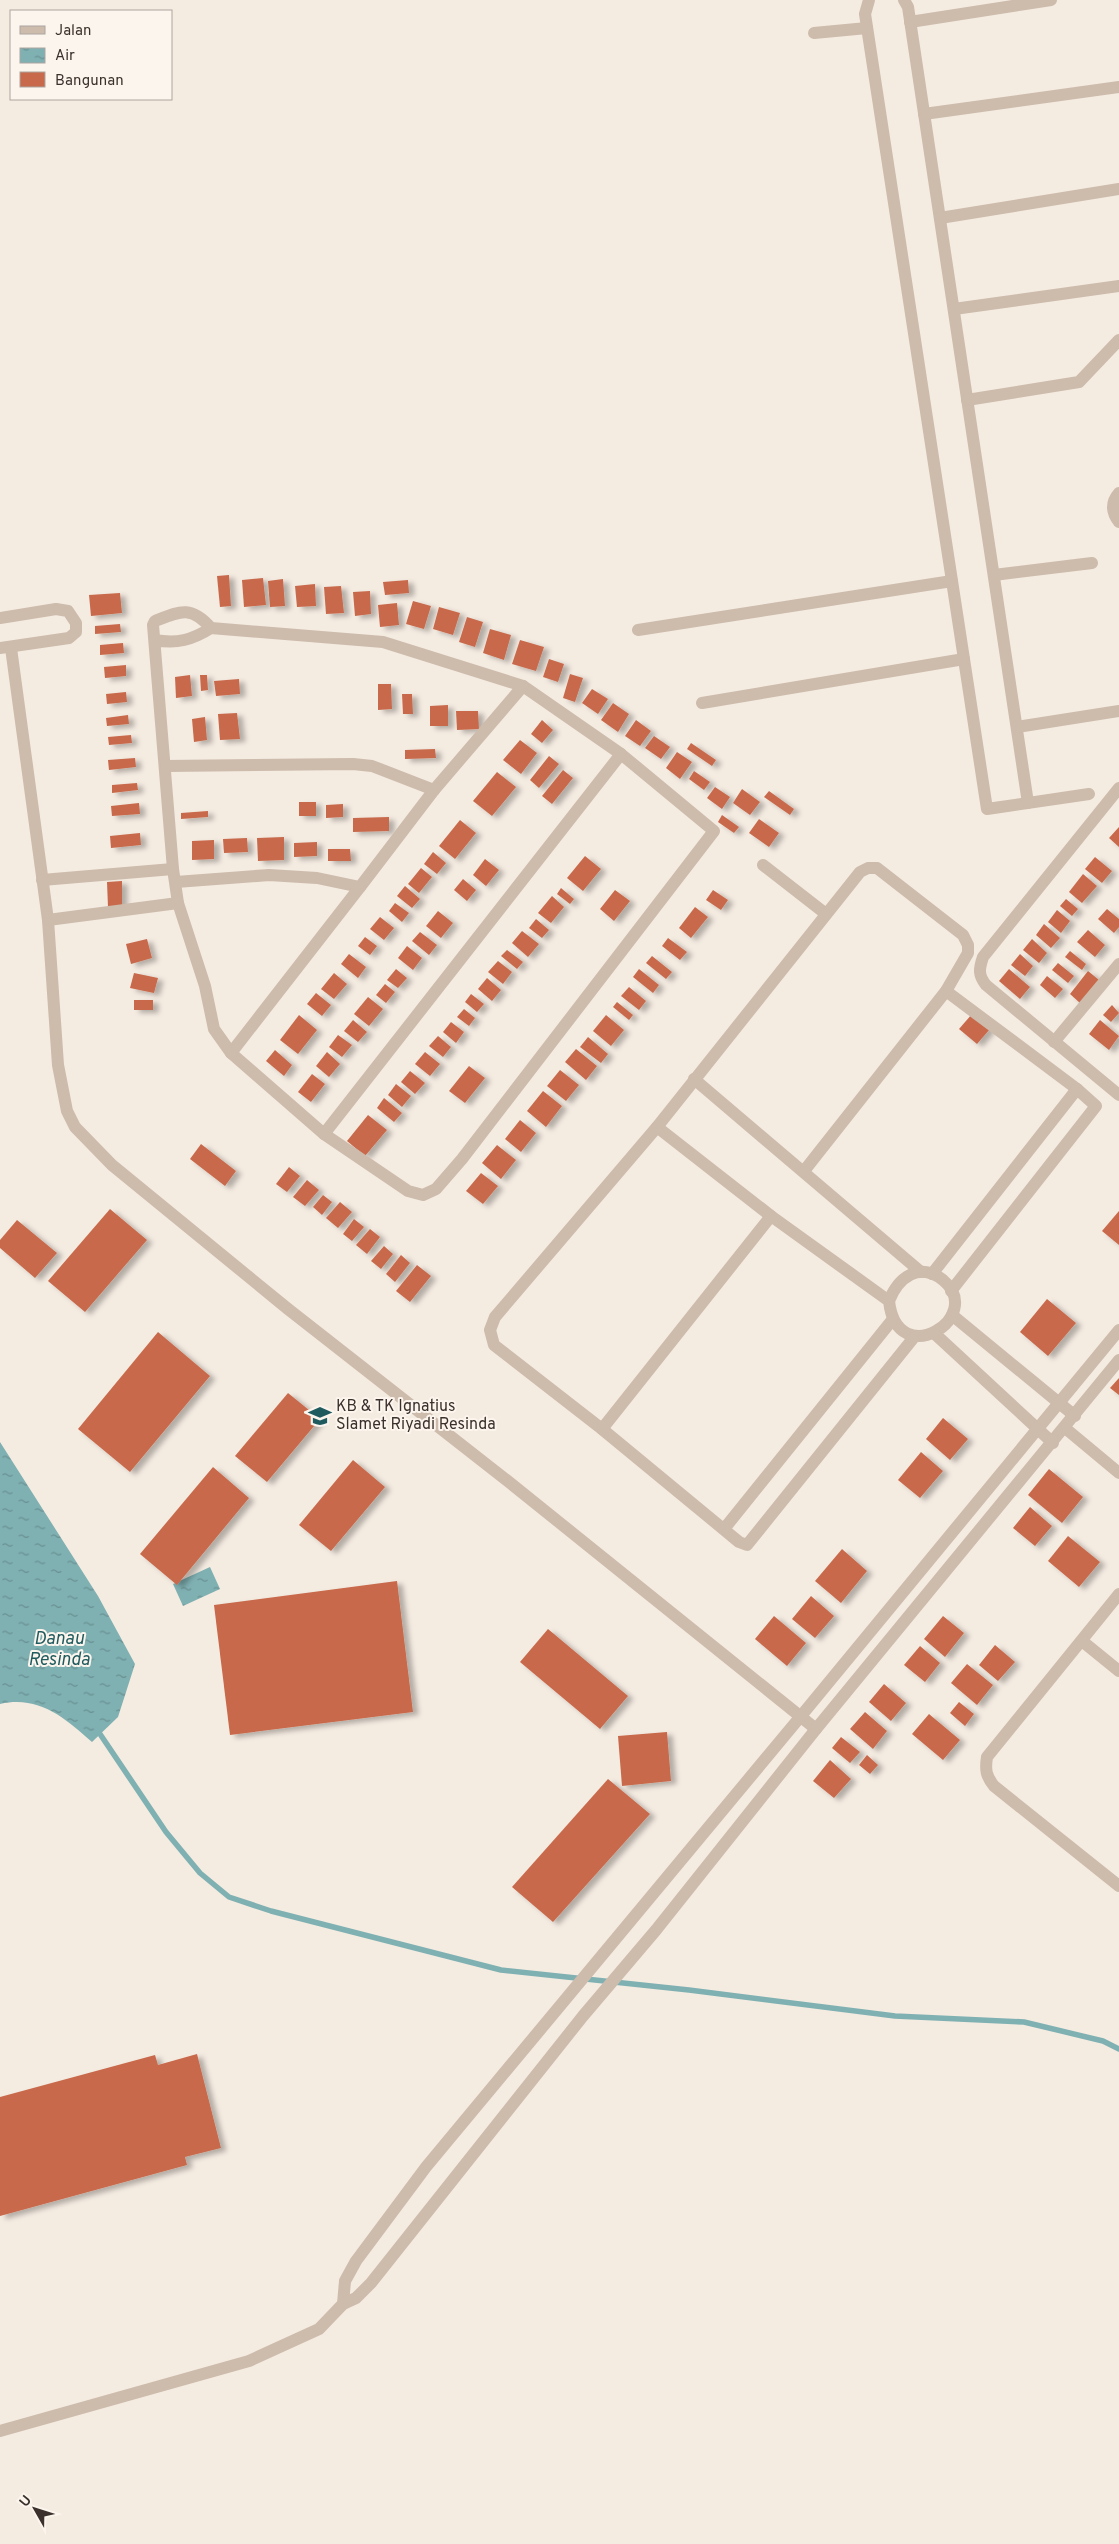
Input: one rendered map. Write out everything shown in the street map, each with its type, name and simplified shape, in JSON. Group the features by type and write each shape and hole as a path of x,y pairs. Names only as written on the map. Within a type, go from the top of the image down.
{"street":[{"path":"869,0 865,14 867,28 987,809 1089,794"},
{"path":"904,0 908,7 1028,804"},
{"path":"910,22 1050,0"},
{"path":"814,33 867,28"},
{"path":"924,114 1119,87"},
{"path":"940,218 1119,189"},
{"path":"954,309 1119,286"},
{"path":"967,400 1079,382 1119,340"},
{"path":"1119,492 1115,498 1112,510 1119,522"},
{"path":"994,574 1092,563"},
{"path":"638,630 952,581"},
{"path":"0,618 56,609 68,611 74,617 76,632 69,638 6,648 48,920 58,1066 67,1111 75,1127 112,1165 288,1309 816,1728"},
{"path":"155,640 179,642 189,640 211,628 384,642 523,686 621,754 714,830 462,1160 436,1189 423,1195 408,1192 324,1134 231,1053 214,1029 205,986 178,904 173,869 166,766 155,640 154,623 182,611 196,614 211,628"},
{"path":"702,703 964,659"},
{"path":"231,1053 434,790 523,686"},
{"path":"1017,727 1119,711"},
{"path":"324,1134 621,754"},
{"path":"166,766 353,764 372,766 434,790"},
{"path":"1119,788 983,956 979,968 980,977 986,985 1119,1095"},
{"path":"762,865 826,914"},
{"path":"804,1171 946,991 968,953 968,944 963,935 877,868 868,868 860,872 657,1127 495,1317 490,1330 494,1345 602,1429 739,1542 747,1545 914,1336"},
{"path":"42,880 173,869"},
{"path":"176,882 269,875 317,878 360,887"},
{"path":"48,920 178,904"},
{"path":"1054,1042 1119,964"},
{"path":"946,991 1077,1088 1095,1103 1096,1108 951,1291"},
{"path":"694,1079 926,1273 944,1280 951,1291 954,1302 952,1315 942,1329 935,1334 914,1336 902,1330 894,1320 889,1301 894,1288 901,1280 926,1273 1077,1088"},
{"path":"657,1127 771,1216 889,1301"},
{"path":"602,1429 771,1216"},
{"path":"952,1315 1075,1416"},
{"path":"724,1529 894,1320"},
{"path":"343,2304 345,2281 356,2261 426,2166 802,1716 1119,1330"},
{"path":"935,1334 1053,1442"},
{"path":"0,2431 249,2361 319,2329 343,2304 356,2298 371,2283 583,2016 656,1930 816,1728 1075,1416 1119,1360"},
{"path":"1065,1428 1119,1473"},
{"path":"1119,1594 987,1756 985,1769 986,1777 994,1786 1119,1886"},
{"path":"1082,1641 1119,1671"}],"water":[{"name":"Danau Resinda","path":"0,1442 98,1596 135,1664 118,1717 92,1742 61,1717 39,1706 14,1702 0,1704"},
{"path":"210,1567 220,1589 183,1606 173,1584"}],"building":[{"path":"229,575 231,606 220,607 217,576"},
{"path":"263,578 266,605 244,607 242,580"},
{"path":"283,579 285,606 270,607 268,581"},
{"path":"408,580 409,593 385,595 383,582"},
{"path":"315,584 316,606 297,607 295,586"},
{"path":"341,586 344,613 326,614 324,587"},
{"path":"370,591 371,614 355,616 353,592"},
{"path":"120,593 122,613 91,616 89,595"},
{"path":"413,601 431,606 424,629 406,624"},
{"path":"397,603 399,625 380,627 378,605"},
{"path":"439,607 460,613 453,635 433,629"},
{"path":"467,617 483,622 475,647 459,642"},
{"path":"120,624 121,632 95,634 95,626"},
{"path":"490,629 511,635 504,660 483,653"},
{"path":"520,640 544,647 536,671 512,664"},
{"path":"123,643 124,653 100,655 100,645"},
{"path":"549,659 564,664 558,682 543,677"},
{"path":"126,665 126,676 105,678 104,667"},
{"path":"570,674 583,678 575,702 563,698"},
{"path":"190,675 192,696 176,698 175,677"},
{"path":"200,675 207,675 208,690 201,691"},
{"path":"239,679 240,694 216,696 214,681"},
{"path":"378,684 391,684 392,709 378,710"},
{"path":"592,689 608,699 598,714 582,703"},
{"path":"126,692 127,702 107,704 106,694"},
{"path":"402,694 412,694 413,714 403,714"},
{"path":"613,703 629,714 618,732 601,720"},
{"path":"448,705 448,726 430,726 430,706"},
{"path":"456,711 478,711 479,729 457,730"},
{"path":"237,713 240,739 220,740 218,714"},
{"path":"128,715 129,724 107,726 106,718"},
{"path":"205,717 207,740 194,742 192,719"},
{"path":"542,720 553,730 542,743 531,734"},
{"path":"636,720 651,731 640,746 625,736"},
{"path":"131,735 132,743 109,745 108,737"},
{"path":"654,736 670,747 661,759 645,748"},
{"path":"520,740 537,753 521,774 503,760"},
{"path":"691,743 716,760 712,766 687,749"},
{"path":"435,749 436,758 405,759 405,750"},
{"path":"677,752 692,762 680,779 666,768"},
{"path":"549,756 559,764 539,788 530,780"},
{"path":"135,758 136,767 109,770 108,760"},
{"path":"563,770 573,778 552,804 542,796"},
{"path":"694,771 710,782 704,790 689,779"},
{"path":"497,772 516,787 492,816 473,801"},
{"path":"137,783 138,790 112,793 112,785"},
{"path":"715,787 730,797 722,809 707,798"},
{"path":"742,789 760,802 750,815 733,803"},
{"path":"769,791 794,809 790,815 764,797"},
{"path":"299,802 316,802 316,816 299,816"},
{"path":"139,803 140,814 112,816 111,806"},
{"path":"343,804 343,817 326,818 326,805"},
{"path":"208,811 208,817 181,819 181,813"},
{"path":"722,815 739,827 734,833 718,822"},
{"path":"389,817 389,831 353,832 353,818"},
{"path":"759,819 779,833 769,847 749,833"},
{"path":"460,820 476,833 455,859 439,846"},
{"path":"1119,827 1119,847 1109,838"},
{"path":"140,833 141,845 111,848 110,836"},
{"path":"284,837 284,860 258,861 257,838"},
{"path":"247,838 248,852 224,853 223,839"},
{"path":"214,840 214,859 192,860 192,841"},
{"path":"317,842 317,856 294,857 294,843"},
{"path":"328,849 350,849 351,861 328,861"},
{"path":"433,852 446,863 437,874 424,864"},
{"path":"585,856 601,869 583,891 567,878"},
{"path":"1095,857 1112,871 1102,883 1085,869"},
{"path":"485,859 499,870 486,886 473,875"},
{"path":"421,868 432,877 419,893 408,884"},
{"path":"1083,874 1097,886 1082,903 1069,892"},
{"path":"463,879 476,890 467,901 454,890"},
{"path":"122,881 122,907 108,907 107,882"},
{"path":"405,886 420,899 412,908 397,896"},
{"path":"561,888 574,899 570,904 557,894"},
{"path":"615,890 630,901 614,921 600,909"},
{"path":"713,890 728,900 721,910 706,900"},
{"path":"552,896 564,907 551,923 538,913"},
{"path":"1066,899 1078,909 1072,916 1060,906"},
{"path":"395,903 409,913 402,922 389,911"},
{"path":"695,907 708,917 691,938 679,928"},
{"path":"1107,909 1119,919 1119,927 1114,933 1098,919"},
{"path":"1057,910 1070,921 1061,933 1048,922"},
{"path":"438,911 453,923 441,938 426,926"},
{"path":"380,917 394,928 384,940 370,929"},
{"path":"536,919 549,930 542,938 529,928"},
{"path":"1044,924 1060,938 1051,948 1036,935"},
{"path":"1088,930 1105,945 1095,957 1077,942"},
{"path":"522,931 539,944 528,957 512,943"},
{"path":"420,932 437,945 429,955 412,941"},
{"path":"365,937 377,946 370,955 358,946"},
{"path":"668,938 687,952 680,960 662,946"},
{"path":"147,939 152,958 131,964 126,944"},
{"path":"1032,939 1047,953 1039,963 1023,950"},
{"path":"407,946 422,958 413,970 398,958"},
{"path":"507,950 523,962 517,969 501,956"},
{"path":"1070,951 1086,964 1082,970 1065,957"},
{"path":"349,954 366,967 358,978 341,964"},
{"path":"1020,954 1033,966 1025,976 1011,965"},
{"path":"652,956 672,972 666,979 646,963"},
{"path":"498,961 512,972 503,984 488,972"},
{"path":"1058,963 1074,976 1068,983 1052,970"},
{"path":"396,969 407,978 398,988 387,980"},
{"path":"639,969 659,985 653,993 633,977"},
{"path":"1009,969 1030,987 1020,999 999,981"},
{"path":"1088,971 1099,980 1080,1003 1070,994"},
{"path":"134,973 158,978 154,993 130,988"},
{"path":"334,973 347,984 334,999 321,989"},
{"path":"1047,976 1063,989 1055,998 1040,985"},
{"path":"487,978 501,990 492,1001 478,989"},
{"path":"385,984 395,992 386,1003 376,995"},
{"path":"629,987 646,1001 639,1010 621,996"},
{"path":"316,993 331,1005 322,1016 307,1004"},
{"path":"471,994 484,1004 477,1012 465,1002"},
{"path":"368,997 383,1009 369,1026 354,1014"},
{"path":"134,1000 153,1000 153,1010 134,1010"},
{"path":"617,1002 633,1015 629,1020 613,1007"},
{"path":"1112,1005 1119,1013 1111,1022 1103,1015"},
{"path":"464,1009 475,1018 469,1026 457,1017"},
{"path":"972,1014 990,1029 977,1044 959,1029"},
{"path":"299,1015 317,1030 298,1054 280,1040"},
{"path":"606,1015 624,1030 611,1046 593,1031"},
{"path":"353,1020 367,1032 358,1042 344,1031"},
{"path":"1100,1020 1119,1036 1109,1050 1089,1034"},
{"path":"451,1022 464,1032 456,1043 443,1032"},
{"path":"338,1035 352,1045 342,1057 329,1047"},
{"path":"438,1036 451,1047 443,1057 429,1046"},
{"path":"588,1037 608,1054 601,1063 580,1047"},
{"path":"576,1049 597,1066 586,1080 565,1062"},
{"path":"275,1050 292,1065 284,1076 266,1061"},
{"path":"327,1052 340,1064 329,1077 316,1066"},
{"path":"425,1052 440,1064 430,1076 415,1064"},
{"path":"469,1066 485,1078 465,1103 449,1091"},
{"path":"560,1070 579,1085 566,1101 547,1086"},
{"path":"410,1071 425,1083 415,1094 401,1082"},
{"path":"312,1074 325,1084 311,1102 298,1092"},
{"path":"396,1084 411,1096 402,1107 388,1095"},
{"path":"543,1091 562,1106 546,1127 527,1111"},
{"path":"384,1098 402,1113 394,1122 377,1108"},
{"path":"368,1115 387,1130 365,1156 347,1141"},
{"path":"520,1120 536,1133 521,1152 505,1139"},
{"path":"201,1144 236,1171 225,1186 190,1159"},
{"path":"497,1145 516,1160 501,1179 482,1163"},
{"path":"289,1167 300,1176 287,1192 276,1184"},
{"path":"481,1173 498,1186 483,1204 466,1191"},
{"path":"307,1180 319,1190 305,1206 293,1197"},
{"path":"323,1195 332,1202 322,1215 313,1207"},
{"path":"340,1202 352,1212 338,1228 326,1218"},
{"path":"110,1209 147,1240 85,1312 48,1281"},
{"path":"1119,1211 1119,1245 1102,1231"},
{"path":"354,1219 364,1227 352,1241 343,1234"},
{"path":"17,1220 57,1253 35,1278 0,1248 0,1240"},
{"path":"370,1229 380,1237 367,1254 356,1245"},
{"path":"384,1246 393,1254 381,1269 371,1261"},
{"path":"401,1255 410,1263 395,1282 386,1274"},
{"path":"417,1265 431,1276 410,1302 396,1291"},
{"path":"1047,1299 1076,1323 1048,1356 1020,1332"},
{"path":"158,1332 210,1376 130,1472 78,1429"},
{"path":"1119,1378 1119,1395 1110,1388"},
{"path":"288,1393 320,1419 267,1482 235,1456"},
{"path":"943,1418 968,1439 950,1460 926,1439"},
{"path":"921,1452 943,1471 920,1498 898,1480"},
{"path":"353,1460 385,1487 331,1551 299,1525"},
{"path":"213,1467 249,1498 177,1585 140,1554"},
{"path":"1049,1469 1083,1497 1062,1523 1028,1495"},
{"path":"1030,1507 1052,1526 1035,1546 1013,1528"},
{"path":"1068,1536 1100,1562 1079,1587 1048,1561"},
{"path":"842,1549 867,1571 841,1603 815,1581"},
{"path":"397,1581 413,1712 230,1735 214,1605"},
{"path":"811,1596 834,1616 815,1638 792,1619"},
{"path":"774,1616 806,1643 787,1666 755,1639"},
{"path":"943,1616 964,1633 945,1657 924,1639"},
{"path":"548,1629 628,1696 600,1729 520,1662"},
{"path":"995,1645 1015,1662 998,1681 979,1665"},
{"path":"920,1646 940,1663 925,1682 904,1665"},
{"path":"967,1664 993,1685 977,1705 951,1683"},
{"path":"884,1684 906,1703 891,1721 869,1702"},
{"path":"959,1702 974,1714 965,1726 950,1713"},
{"path":"865,1712 887,1731 873,1749 850,1729"},
{"path":"929,1714 960,1740 943,1760 912,1734"},
{"path":"667,1732 671,1781 622,1786 618,1736"},
{"path":"841,1737 860,1752 850,1763 832,1748"},
{"path":"867,1755 878,1765 870,1774 859,1765"},
{"path":"830,1760 851,1779 834,1798 813,1781"},
{"path":"608,1779 650,1814 553,1922 512,1887"},
{"path":"197,2054 221,2148 185,2157 187,2165 0,2216 0,2097 155,2055 158,2065"}],"waterway":[{"path":"100,1734 166,1832 200,1873 229,1897 271,1911 501,1970 689,1990 895,2016 1024,2022 1103,2041 1119,2049"}],"place":[{"name":"KB & TK Ignatius Slamet Riyadi Resinda","path":"320,1416"}]}
